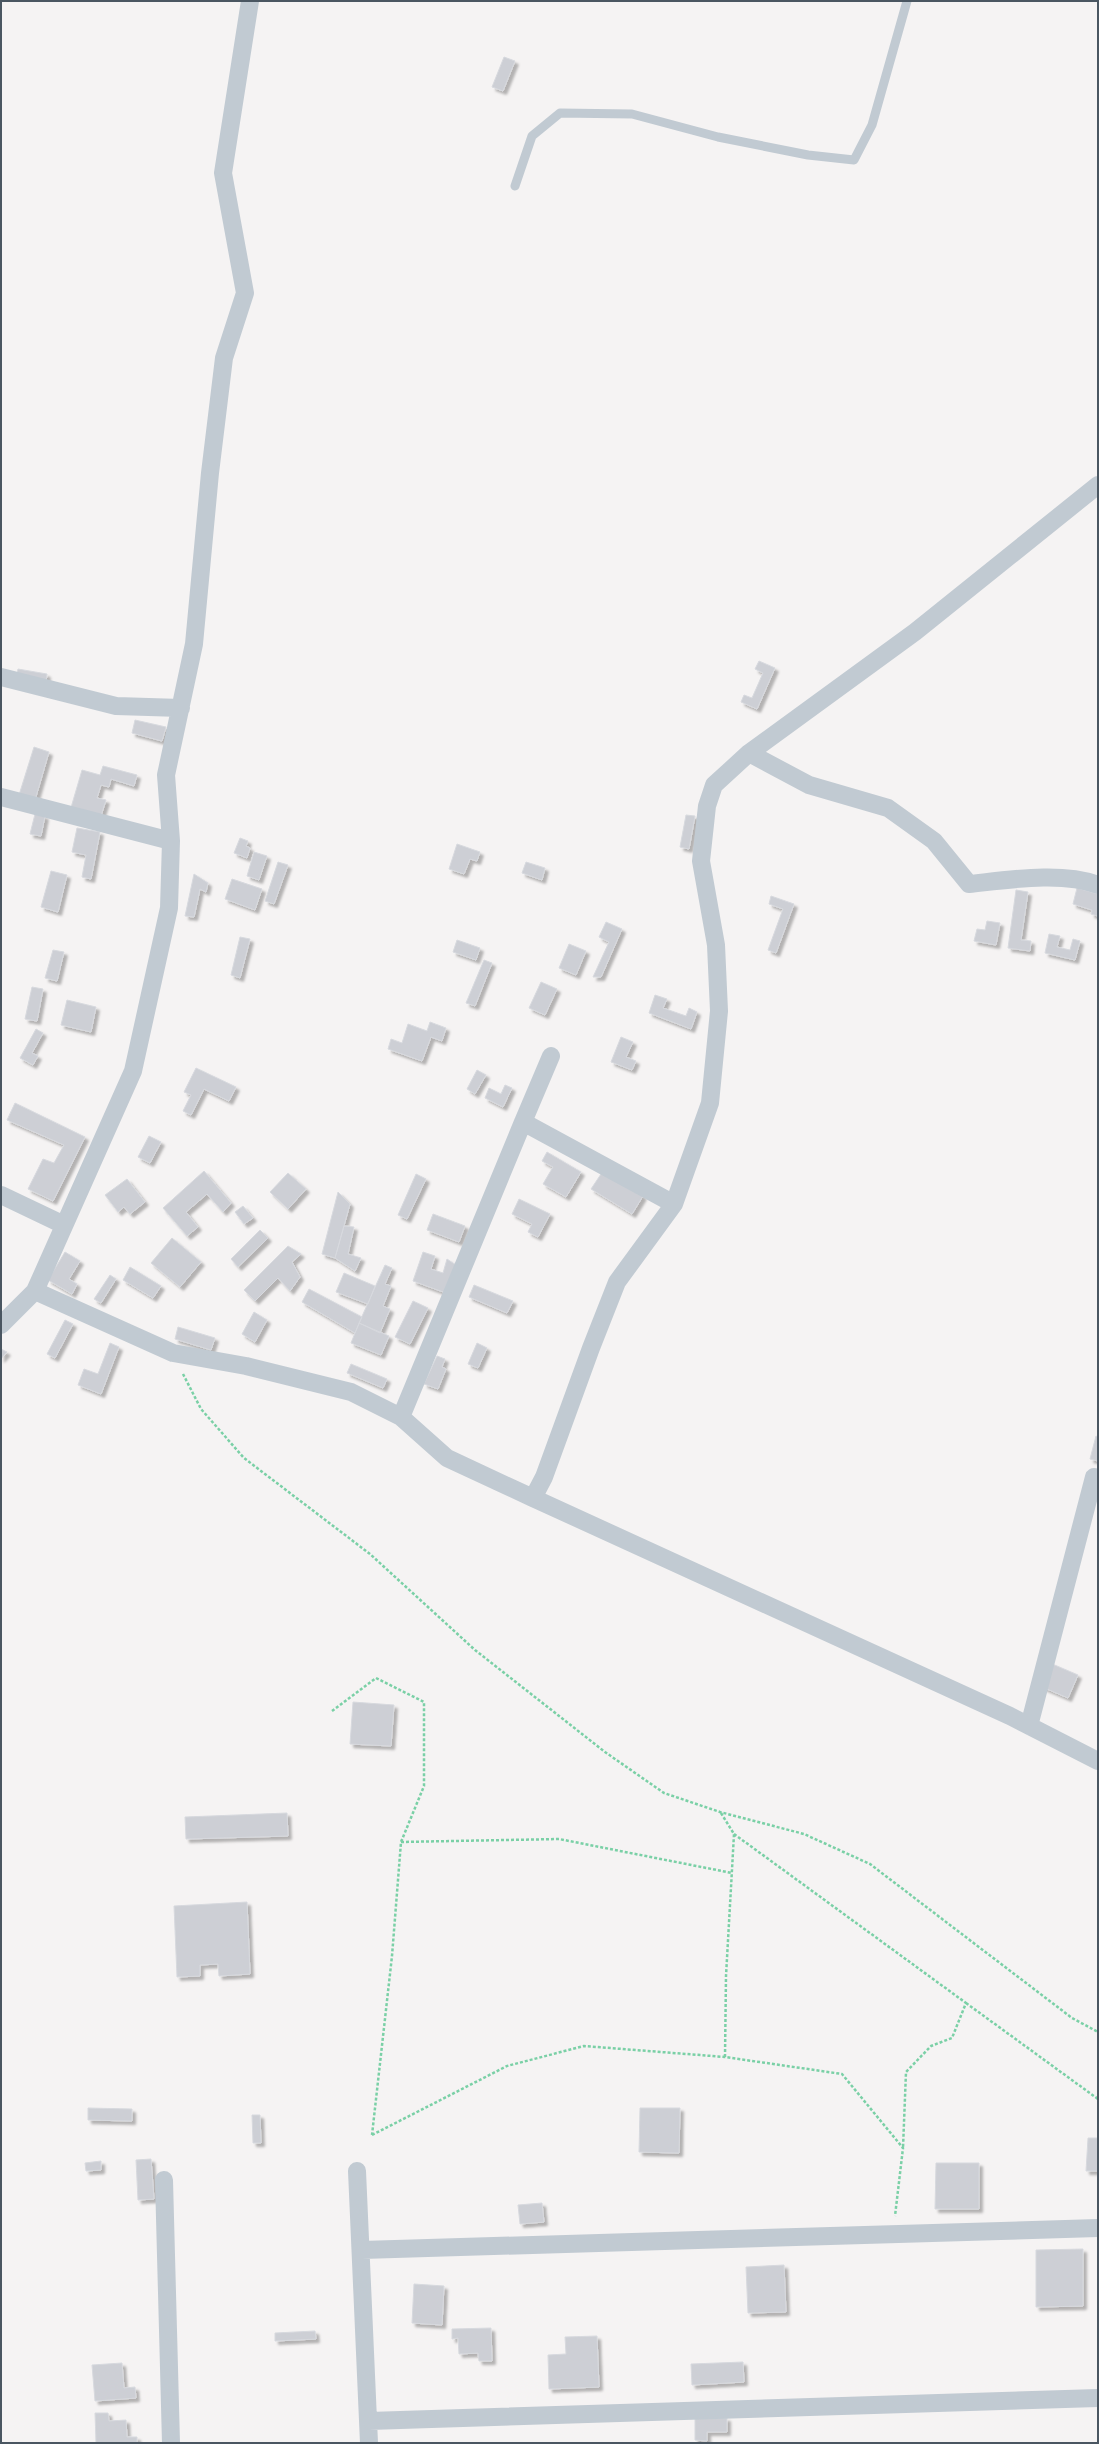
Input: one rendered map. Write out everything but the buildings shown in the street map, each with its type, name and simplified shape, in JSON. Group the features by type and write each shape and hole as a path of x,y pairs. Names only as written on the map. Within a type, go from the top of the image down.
{"street":[{"path":"1,1325 35,1291 132,1071 169,908 171,841 166,775 194,644 210,473 224,358 245,293 223,173 250,1"},
{"path":"533,1498 544,1477 591,1348 617,1282 674,1204 710,1103 718,1011 716,945 701,861 707,806 714,785 749,752 915,632 1098,485"},
{"path":"1,677 116,706 181,708"},
{"path":"749,752 809,784 888,808 934,841 969,884 1023,878 1085,880 1098,886"},
{"path":"1,798 171,841"},
{"path":"400,1417 551,1056"},
{"path":"523,1122 674,1204"},
{"path":"1,1195 64,1225"},
{"path":"35,1291 173,1354 246,1366 351,1392 400,1417 447,1458 1029,1726 1098,1761"},
{"path":"1029,1726 1094,1477"},
{"path":"357,2171 362,2250 369,2443"},
{"path":"164,2180 171,2443"},
{"path":"362,2250 1098,2228"},
{"path":"369,2420 1098,2398"}],"lane":[{"path":"516,186 532,136 560,113 632,114 718,137 800,154 854,160 872,125 907,1"}],"path":[{"path":"173,1354 201,1410 244,1458 370,1554 475,1650 605,1752 664,1793 720,1812 804,1834 870,1864 1072,2018 1098,2032"},
{"path":"332,1711 376,1678 424,1702 424,1786 401,1842 392,1956 372,2135 507,2066 584,2046 725,2057 842,2074 903,2148"},
{"path":"720,1812 734,1834 1098,2099"},
{"path":"725,2057 726,1976 734,1834"},
{"path":"401,1842 559,1839 732,1873"},
{"path":"893,2234 903,2148 906,2072 931,2046 952,2038 966,2003"}]}
